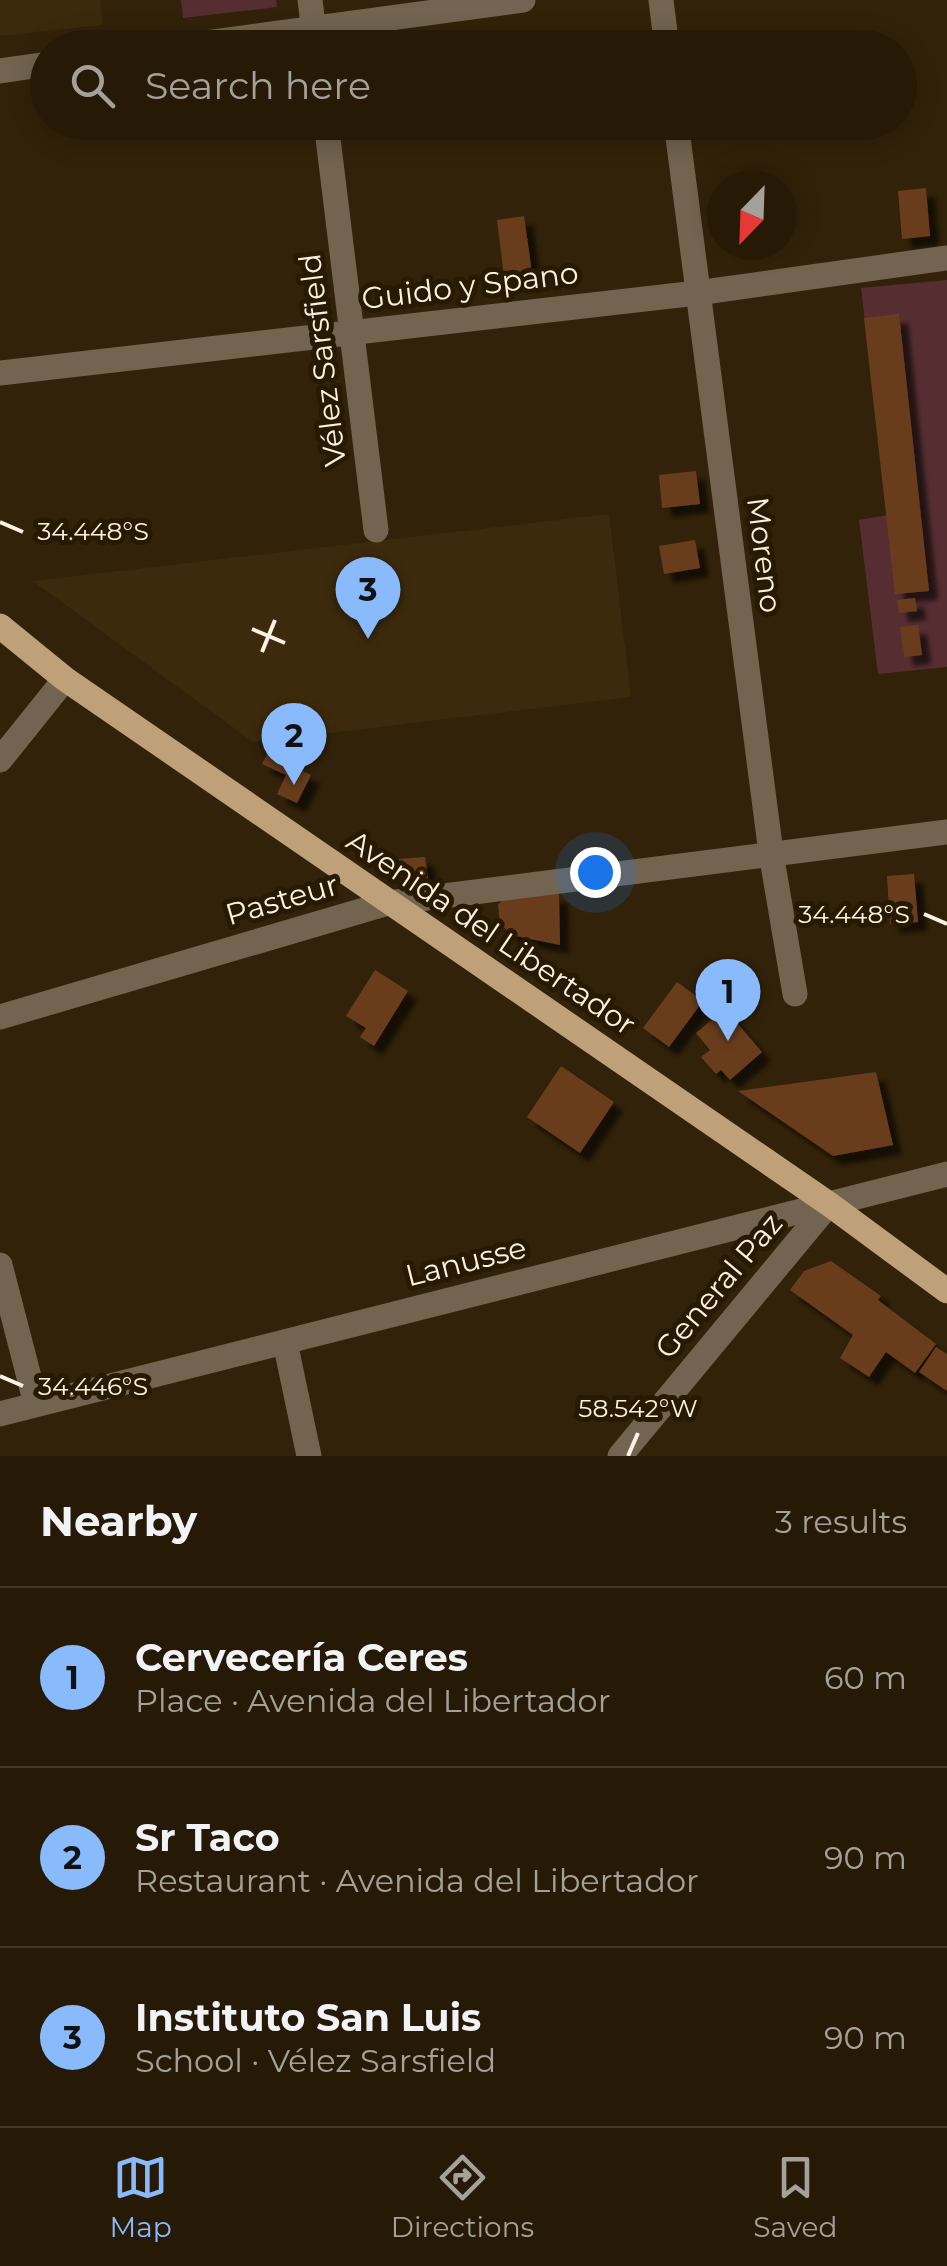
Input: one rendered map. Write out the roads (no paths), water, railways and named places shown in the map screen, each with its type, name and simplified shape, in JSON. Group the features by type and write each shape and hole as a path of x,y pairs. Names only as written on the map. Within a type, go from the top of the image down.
{"main road":[{"name":"Avenida del Libertador","path":"0,626 65,679 830,1204 947,1291"}],"street":[{"path":"310,0 313,30"},
{"path":"358,30 524,0"},
{"path":"661,0 665,30"},
{"path":"0,70 30,66"},
{"name":"Vélez Sarsfield","path":"328,140 376,530"},
{"name":"Moreno","path":"678,140 770,853 795,994"},
{"name":"Guido y Spano","path":"0,373 697,293 947,258"},
{"path":"0,760 65,679"},
{"name":"Pasteur","path":"0,1017 388,903 947,832"},
{"name":"Lanusse","path":"0,1414 947,1174"},
{"name":"General Paz","path":"620,1456 830,1204"},
{"path":"0,1264 36,1404"},
{"path":"285,1342 309,1456"}],"place":[{"name":"Instituto San Luis","path":"368,639"},
{"name":"Sr Taco","path":"294,785"},
{"name":"Cervecería Ceres","path":"728,1041"}]}
